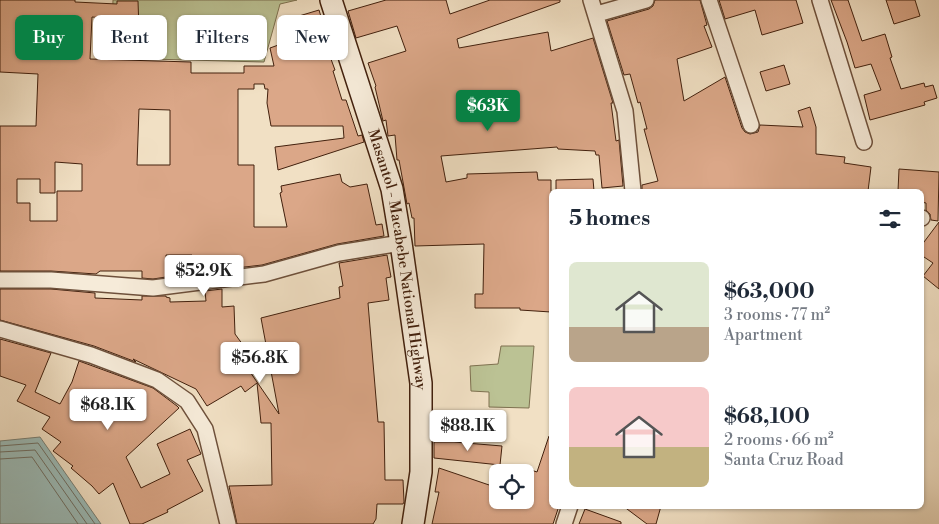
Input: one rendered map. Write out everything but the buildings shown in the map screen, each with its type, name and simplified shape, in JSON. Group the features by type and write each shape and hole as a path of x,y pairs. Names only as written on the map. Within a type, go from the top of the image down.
{"main road":[{"name":"Masantol - Macabebe National Highway","path":"331,0 392,189 401,243 421,383 421,472 413,524"}],"street":[{"path":"634,189 625,111 594,7 646,0"},
{"path":"709,0 751,125"},
{"path":"820,0 864,142"},
{"path":"0,280 51,280 153,288 264,274 339,253 401,243"},
{"path":"0,329 91,355 157,380 187,401 205,429 228,524"},
{"path":"564,524 569,509"}],"green space":[{"path":"113,0 297,0 280,4 267,51 267,15 177,15 177,60 167,59 167,15 112,15"},
{"path":"188,60 265,60 264,62"},
{"path":"501,346 534,346 529,408 489,407 489,392 471,391 470,366 498,364"}],"water":[{"path":"40,437 101,524 0,524 0,441"}]}
